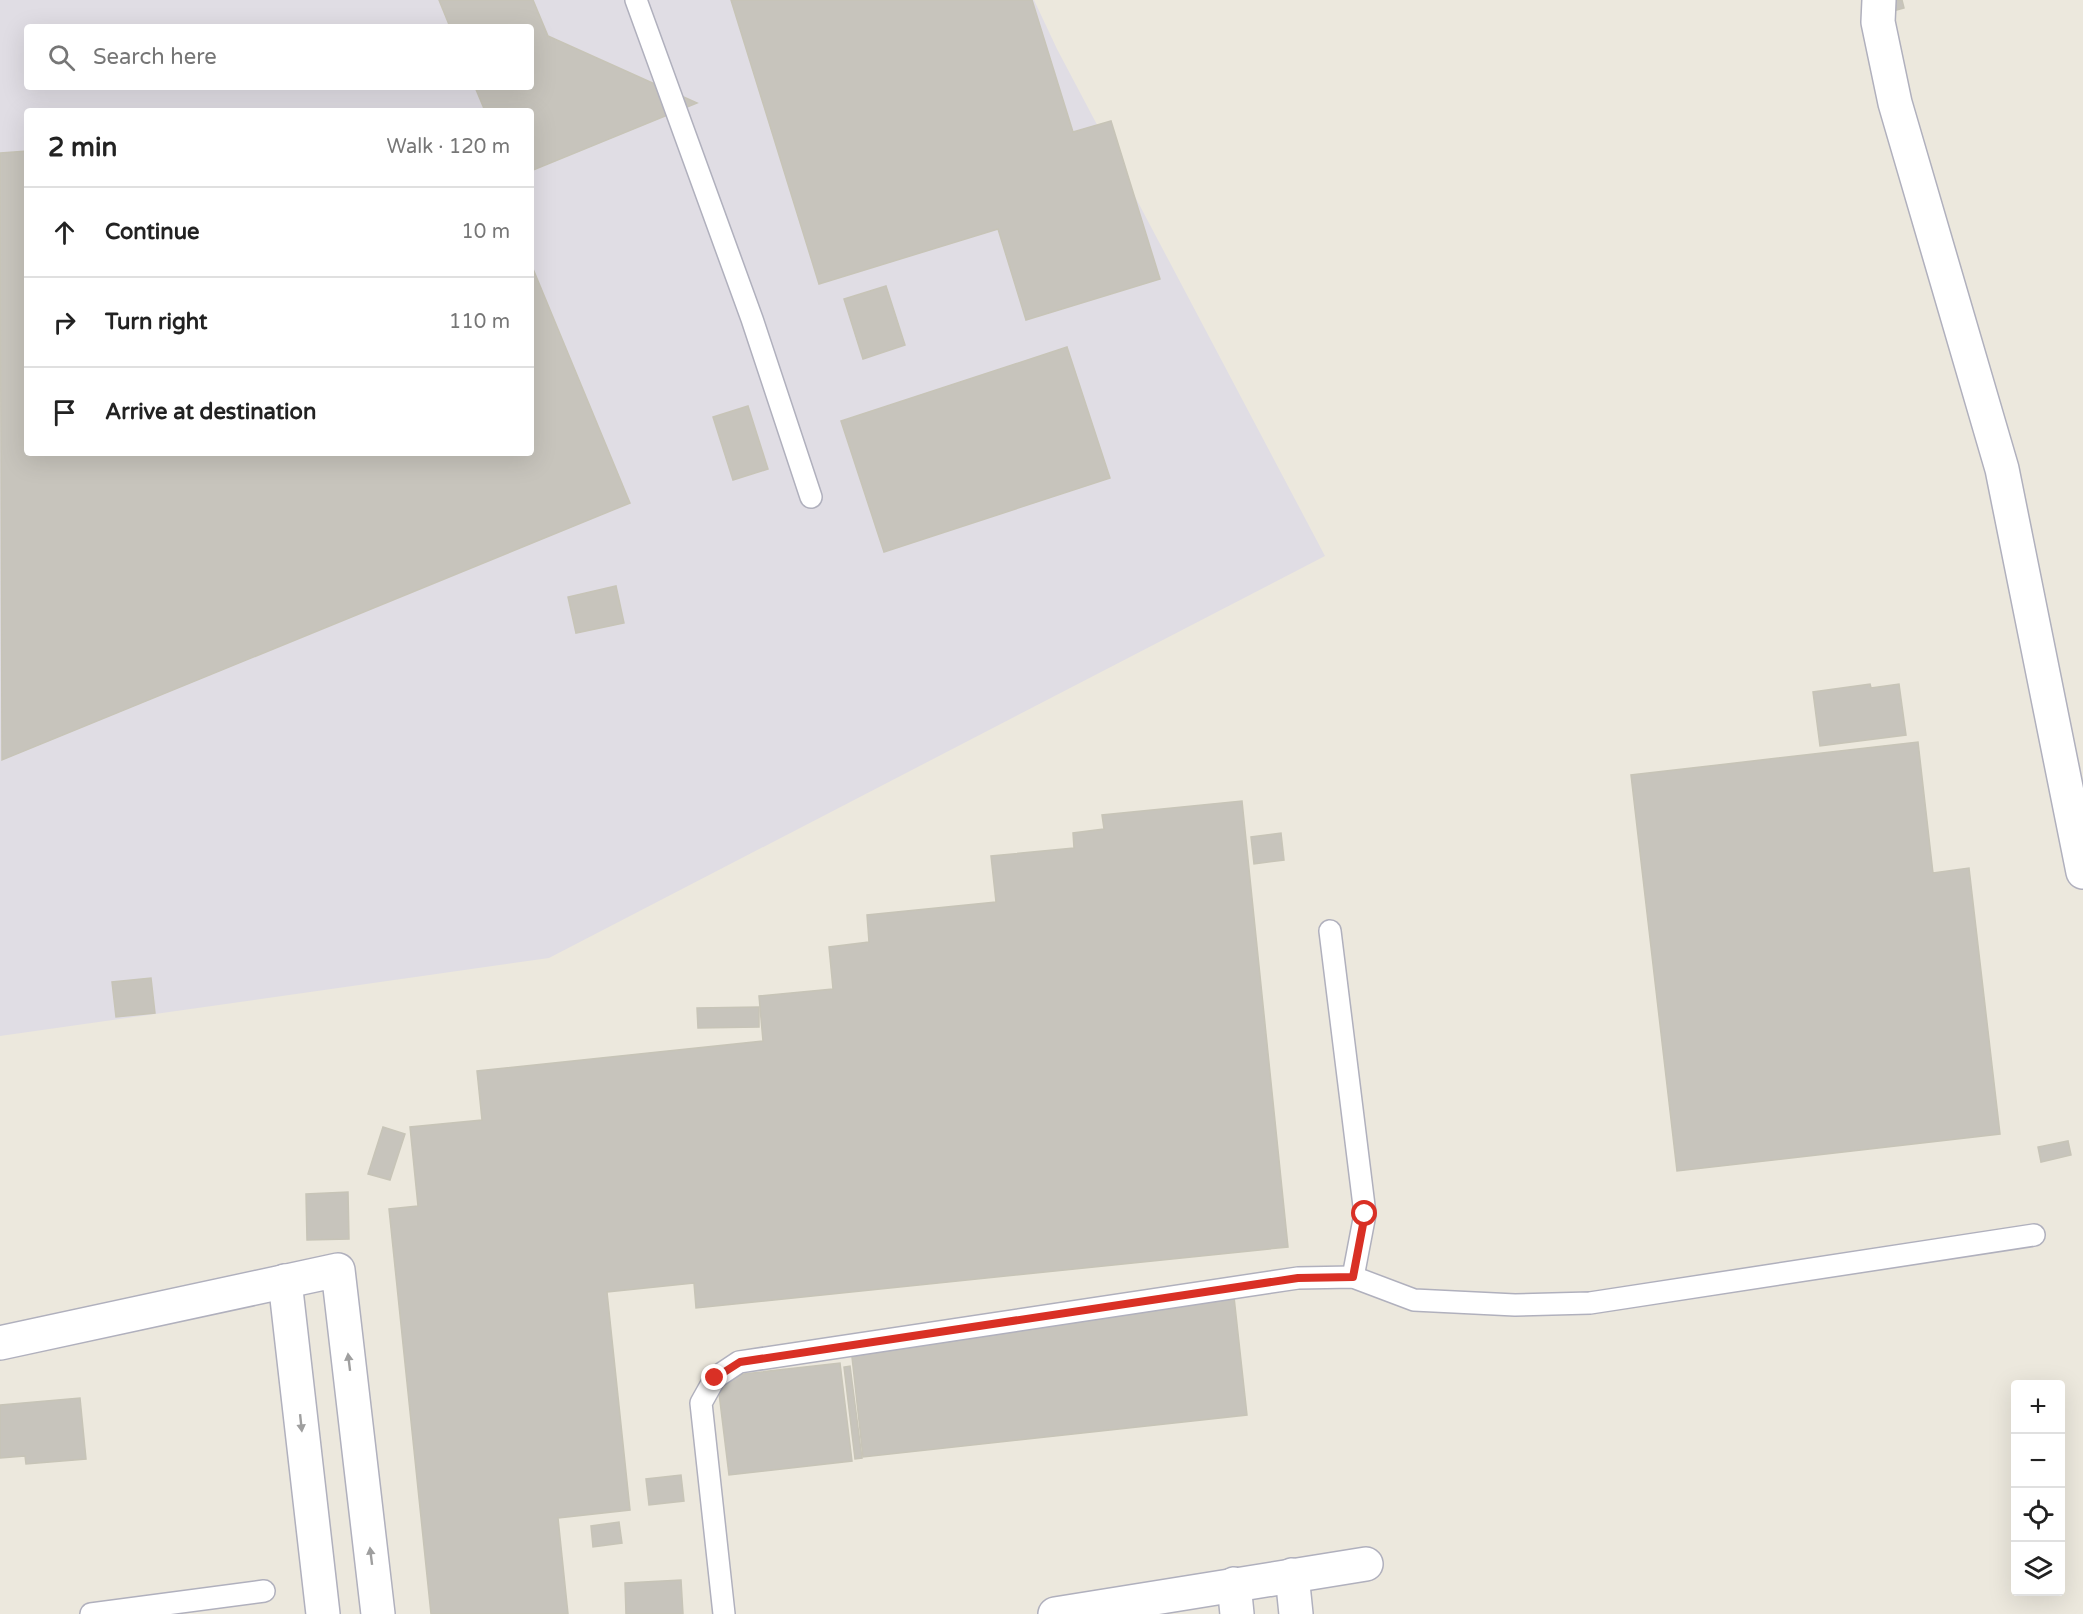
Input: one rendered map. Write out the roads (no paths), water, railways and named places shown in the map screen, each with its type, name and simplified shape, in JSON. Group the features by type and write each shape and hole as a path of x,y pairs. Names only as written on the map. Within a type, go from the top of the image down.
{"street":[{"path":"1879,0 1878,22 1894,103 2002,469 2083,872"},
{"path":"0,1343 338,1270 378,1614"},
{"path":"285,1281 323,1614"},
{"path":"1055,1614 1236,1599 1292,1575 1366,1564"},
{"path":"1292,1575 1296,1614"}],"lane":[{"path":"636,0 752,319 811,496"},
{"path":"1329,930 1365,1214 1353,1277"},
{"path":"724,1614 701,1403 715,1378 740,1362 1298,1278 1353,1277 1414,1300 1515,1305 1590,1303 2034,1235"},
{"path":"91,1614 264,1591"}]}
